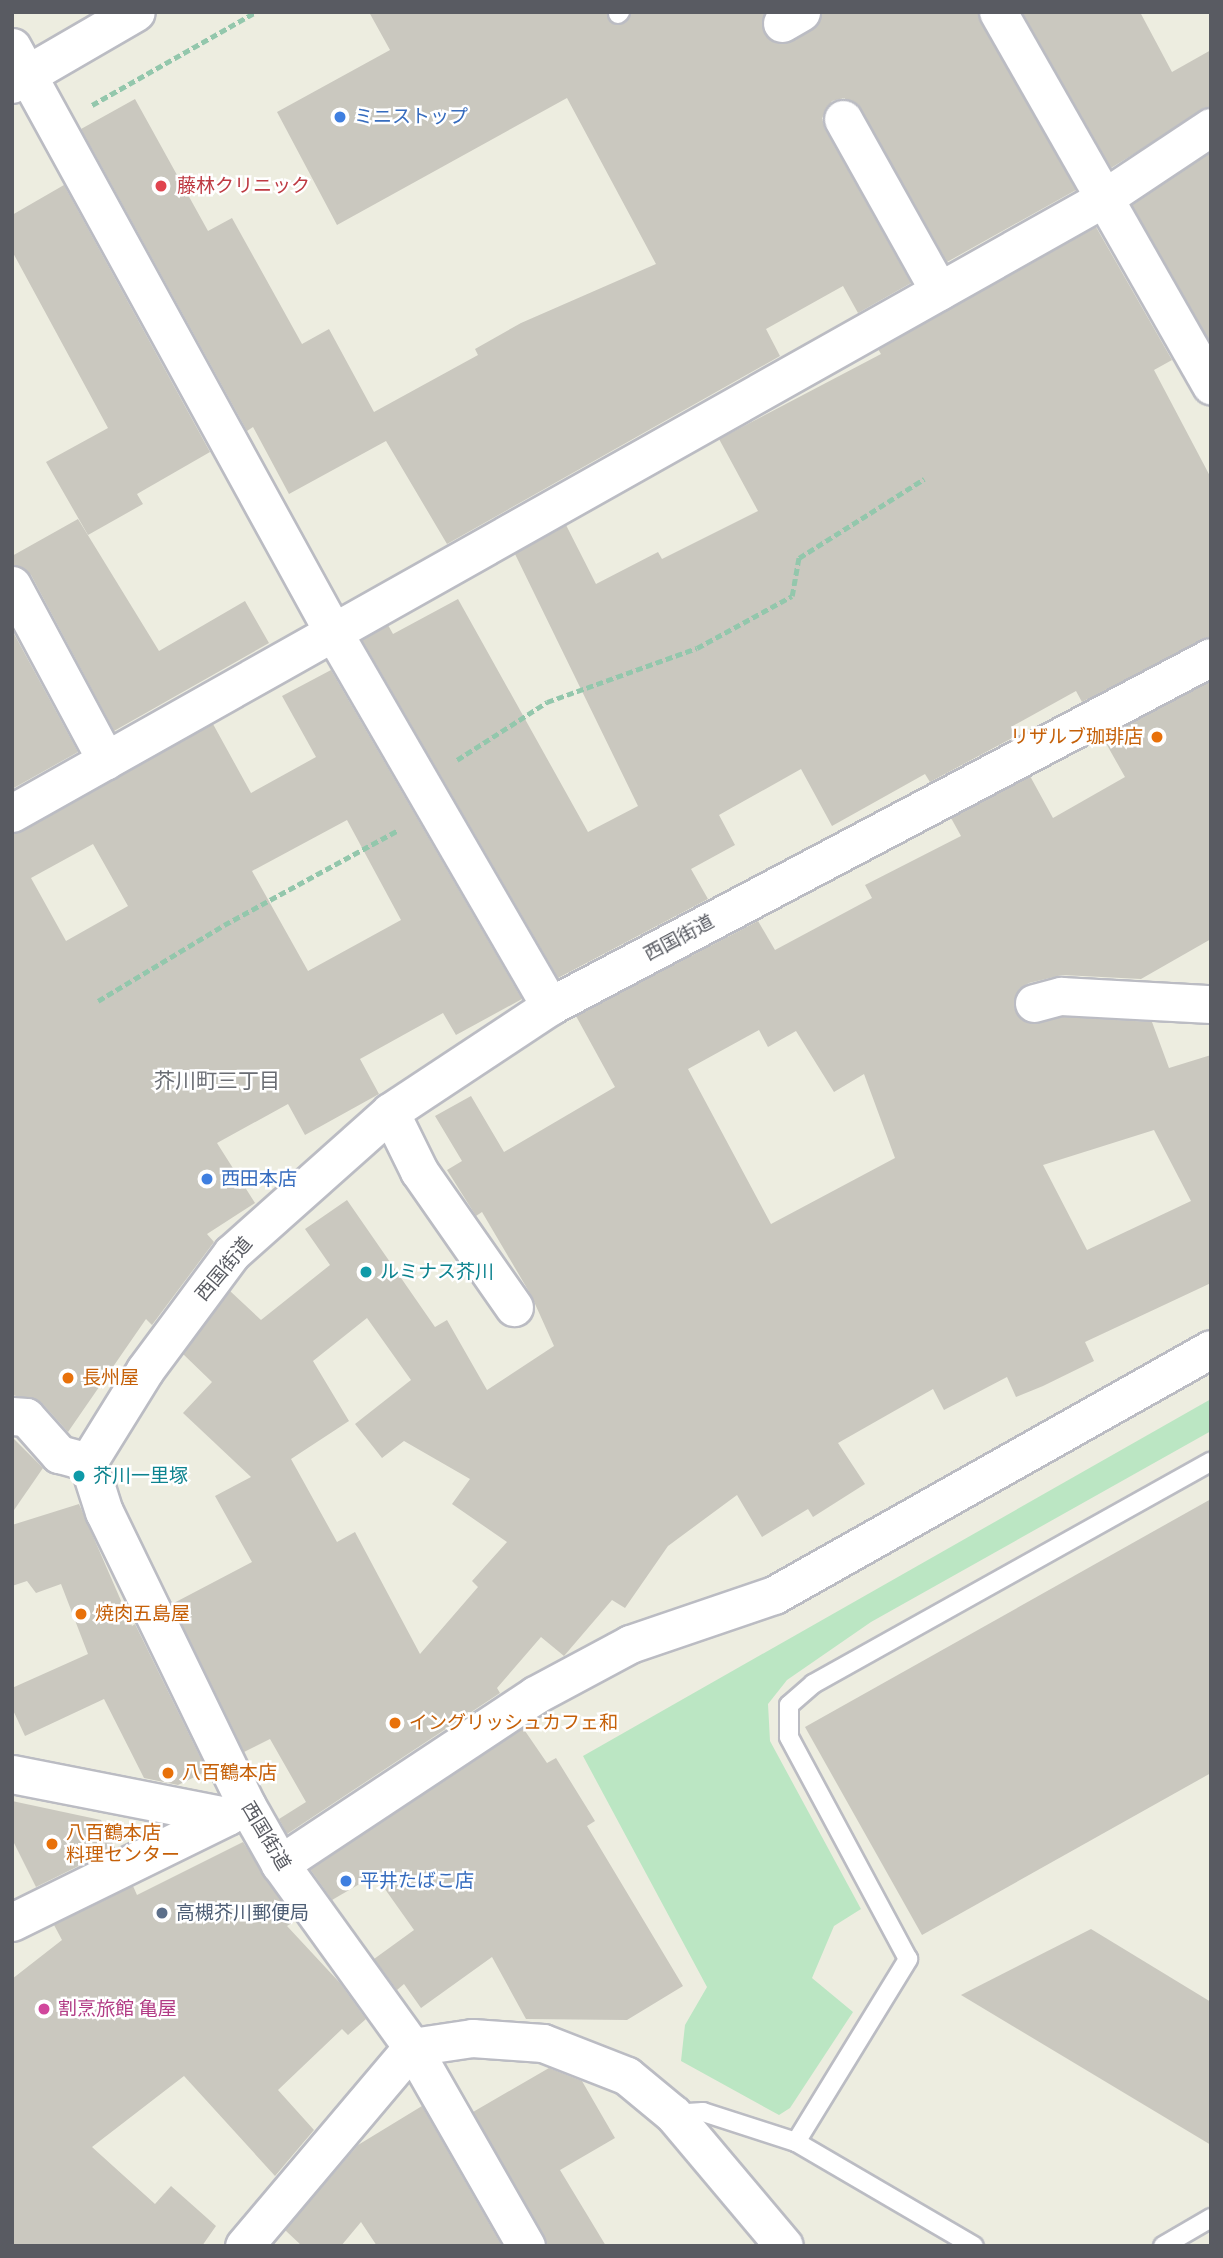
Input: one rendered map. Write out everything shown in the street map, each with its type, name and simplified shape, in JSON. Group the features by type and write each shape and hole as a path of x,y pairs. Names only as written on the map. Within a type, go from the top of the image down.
{"street":[{"path":"136,12 17,69 55,127 332,630 550,1006"},
{"path":"998,12 1101,200 1208,372"},
{"path":"843,119 939,291"},
{"path":"12,813 332,630 1101,200 1211,127"},
{"path":"12,584 106,760"},
{"name":"西国街道","path":"526,2246 412,2047 281,1864 237,1811 109,1524 88,1462 145,1370 232,1253 390,1112 550,1006 1211,657"},
{"path":"1034,1003 1061,996 1211,1004"},
{"path":"390,1112 419,1171 514,1307"},
{"path":"281,1864 439,1755 535,1695 630,1644 774,1595 1211,1349"},
{"path":"12,1416 26,1418 59,1454 88,1462"},
{"path":"12,1774 237,1811"},
{"path":"12,1922 237,1811"},
{"path":"244,2246 412,2047 472,2038 543,2043 627,2076 673,2114 784,2246"}],"lane":[{"path":"796,2142 908,1959 789,1737 789,1706 813,1684 1211,1462"},
{"path":"673,2114 703,2112 796,2142 974,2246"},
{"path":"1163,2246 1211,2218"}],"path":[{"path":"55,127 256,12"},
{"path":"97,1001 428,795 547,702 698,648 792,596 799,558 924,479"}],"green space":[{"path":"1211,1399 1211,1431 871,1622 787,1680 768,1704 770,1741 861,1909 834,1926 812,1978 853,2012 790,2108 779,2115 681,2061 685,2025 707,1987 583,1756"}],"building":[{"path":"369,12 607,12 616,25 626,22 631,12 764,12 764,33 781,44 812,30 822,12 977,12 1076,190 947,262 861,109 844,98 832,101 822,118 825,129 911,283 858,313 843,286 766,329 780,356 447,544 386,441 289,494 253,427 247,431 81,129 135,99 208,231 232,218 302,344 329,329 374,412 478,355 475,349 521,323 656,264 567,98 337,225 277,112 390,50"},
{"path":"1022,12 1140,12 1172,72 1211,50 1211,106 1111,168"},
{"path":"1211,152 1211,339 1209,340 1132,205"},
{"path":"64,185 210,452 137,494 143,504 88,535 46,462 108,428 12,251 12,215"},
{"path":"1096,227 1172,360 1154,370 1211,478 1211,636 1082,702 1076,691 1011,727 1016,736 930,782 925,774 832,826 801,769 719,815 735,845 691,869 708,899 558,978 362,640 388,625 393,634 458,599 588,832 638,806 515,554 566,525 596,584 658,552 662,559 758,511 719,439 881,354 878,349"},
{"path":"78,519 159,651 245,601 269,643 114,731 31,575 12,564 12,556"},
{"path":"12,630 78,752 12,789"},
{"path":"331,670 522,999 456,1035 443,1013 360,1059 379,1094 305,1135 288,1104 217,1143 255,1203 207,1234 214,1242 152,1325 146,1319 68,1432 41,1402 12,1395 12,834 213,724 251,793 316,757 282,696","holes":["347,820 401,920 308,971 252,871","93,844 128,906 66,941 31,878"]},
{"path":"1211,681 1211,939 1141,979 1062,975 1029,983 1019,989 1014,1008 1029,1023 1063,1017 1152,1022 1169,1068 1211,1055 1211,1283 1085,1342 1094,1361 1043,1386 1016,1397 1007,1377 944,1410 933,1389 838,1443 865,1484 813,1517 808,1509 762,1537 737,1495 668,1546 625,1608 612,1600 564,1656 541,1637 497,1688 500,1693 287,1834 279,1819 306,1802 270,1739 244,1752 172,1604 252,1562 215,1496 251,1477 183,1413 212,1382 183,1354 230,1291 261,1320 330,1265 305,1229 347,1200 435,1327 447,1320 487,1390 554,1346 531,1295 482,1212 476,1216 447,1170 462,1161 435,1116 471,1096 504,1152 615,1087 576,1016 758,921 775,950 872,898 865,885 961,836 951,818 1030,776 1053,818 1125,777 1103,738","holes":["759,1030 768,1047 796,1031 834,1092 864,1074 895,1158 771,1224 688,1069","1154,1130 1191,1201 1087,1250 1043,1165","367,1318 411,1380 355,1424 382,1458 404,1441 470,1479 452,1504 507,1542 472,1581 478,1587 420,1654 355,1532 337,1542 291,1459 349,1421 313,1361"]},
{"path":"12,1437 43,1468 12,1513"},
{"path":"1211,1499 1211,1773 922,1935 805,1727"},
{"path":"79,1504 132,1626 135,1624 207,1771 178,1785 144,1778 104,1699 25,1736 12,1708 12,1688 88,1654 61,1584 36,1593 27,1581 12,1586 12,1525"},
{"path":"523,1728 547,1763 556,1758 595,1821 587,1826 683,1986 627,2020 526,2019 492,1957 421,2008 404,1984 397,1990 374,1959 414,1930 375,1875 332,1900 310,1869"},
{"path":"12,1801 101,1820 115,1848 36,1887 12,1839"},
{"path":"243,1842 295,1921 287,1926 340,1983 366,2019 348,2035 342,2029 278,2090 314,2130 275,2176 184,2076 92,2147 155,2204 171,2186 216,2226 202,2246 12,2246 12,1979 62,1940 54,1925 133,1886 137,1895"},
{"path":"1091,1929 1211,2002 1211,2145 961,1995"},
{"path":"549,2068 582,2081 615,2138 560,2170 606,2246 547,2246 473,2112"},
{"path":"422,2106 502,2246 377,2246 361,2222 341,2246 302,2246 285,2230 358,2145"}],"place":[{"name":"ミニストップ","path":"340,117"},
{"name":"藤林クリニック","path":"161,186"},
{"name":"リザルブ珈琲店","path":"1157,737"},
{"name":"西田本店","path":"207,1179"},
{"name":"ルミナス芥川","path":"366,1272"},
{"name":"長州屋","path":"68,1378"},
{"name":"芥川一里塚","path":"79,1476"},
{"name":"焼肉五島屋","path":"81,1614"},
{"name":"イングリッシュカフェ和","path":"395,1723"},
{"name":"八百鶴本店","path":"168,1773"},
{"name":"八百鶴本店 料理センター","path":"52,1844"},
{"name":"平井たばこ店","path":"346,1881"},
{"name":"高槻芥川郵便局","path":"162,1913"},
{"name":"割烹旅館 亀屋","path":"44,2009"}],"district":[{"name":"芥川町三丁目","path":"217,1081"}]}
